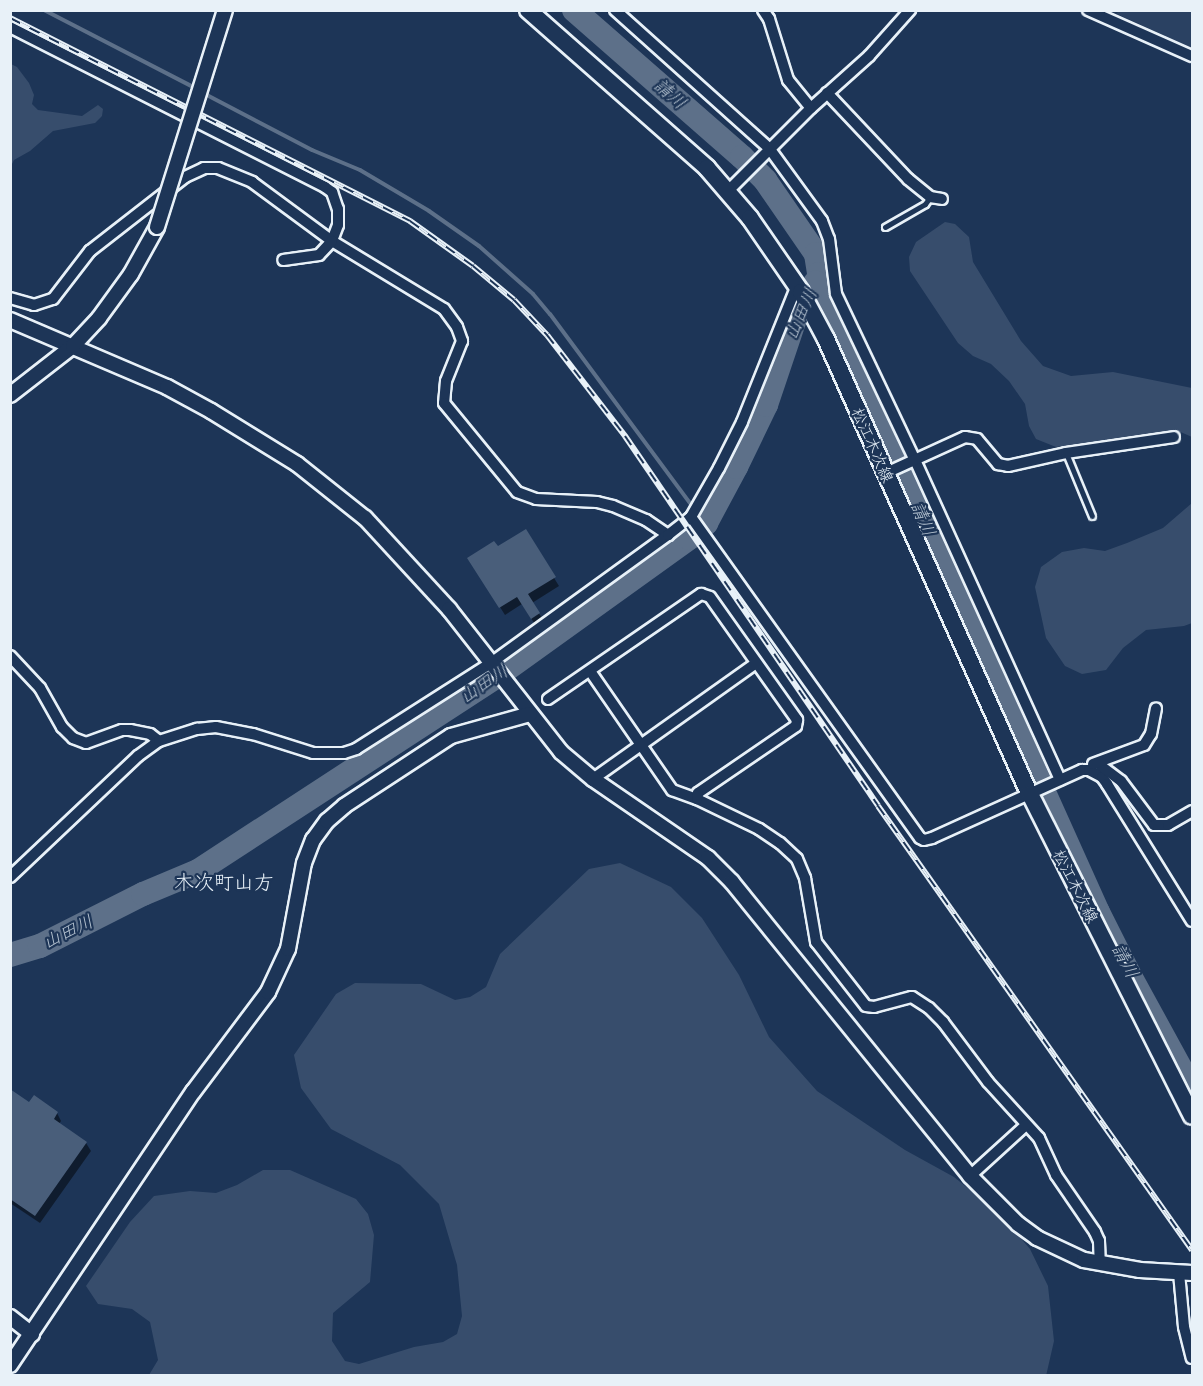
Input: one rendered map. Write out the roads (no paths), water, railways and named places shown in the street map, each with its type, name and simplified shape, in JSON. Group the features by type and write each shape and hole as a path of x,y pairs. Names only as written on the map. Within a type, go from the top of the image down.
{"main road":[{"name":"松江木次線","path":"528,10 685,146 728,191 770,245 799,289 890,471 1030,794 1192,1116"}],"street":[{"path":"10,394 73,346 117,296 157,227 225,10"},
{"path":"615,10 767,150 827,230 836,294 1060,780"},
{"path":"763,10 769,19 788,81 811,108"},
{"path":"728,191 767,150 869,56 910,10"},
{"path":"1088,10 1192,56"},
{"path":"10,27 332,192 338,209 338,225 332,241 319,255 283,260"},
{"path":"827,93 899,171 936,198"},
{"path":"10,298 28,304 48,302 57,294 74,268 90,251 185,177 204,168 218,168 252,182 332,241 444,309 452,318 462,341 446,381 444,404 517,492 536,499 597,502 613,506 654,524 668,535"},
{"path":"10,877 138,756 159,741 197,729 216,727 253,734 313,753 344,753 368,743 496,670 668,535 694,520 742,422 799,289"},
{"path":"10,320 167,387 297,464 365,518 449,609 561,752 593,779 708,858 732,882 970,1176 1002,1210 1037,1238 1063,1252 1100,1264 1186,1273 1184,1327 1192,1358"},
{"path":"890,471 965,437 977,439 1001,466 1022,465 1066,453 1174,437"},
{"path":"694,520 920,838 924,840 1097,763 1144,745 1151,734 1156,708"},
{"path":"548,699 701,594 710,597 797,720 796,726 698,793 697,798"},
{"path":"10,656 40,688 62,727 73,738 86,743 122,730 130,730 150,734 159,741"},
{"path":"593,779 756,663"},
{"path":"590,671 672,789 697,798 759,829 791,851 805,878 816,942 866,1006 874,1007 906,997 921,1001 943,1022 988,1082 1039,1138 1056,1175 1095,1232 1099,1241 1100,1264"},
{"path":"10,1365 109,1214 193,1092 268,992 288,949 304,863 313,840 327,821 344,806 451,736 530,714"},
{"path":"1097,763 1121,781 1154,825 1168,825 1192,811"},
{"path":"1082,770 1095,772 1107,784 1192,921"},
{"path":"970,1176 1026,1125"},
{"path":"10,1317 32,1334"}],"lane":[{"path":"885,227 936,198"},
{"path":"1066,453 1092,516"}],"waterway":[{"path":"44,10 197,89"},
{"name":"請川","path":"574,10 742,157 765,180 816,254 819,274 837,319 959,603 1098,912 1192,1089"},
{"path":"203,93 312,150 360,170 429,211 479,246 533,294 550,314 690,503"},
{"name":"山田川","path":"10,955 40,946 143,894 198,871 500,674 689,538 706,523 736,467 766,405 796,316 816,282"},
{"name":"山田川","path":"702,518 706,523"}],"railway":[{"path":"10,18 410,221 473,266 514,300 547,335 625,436 878,806 1192,1250"}],"district":[{"name":"木次町山方","path":"224,881"}]}
